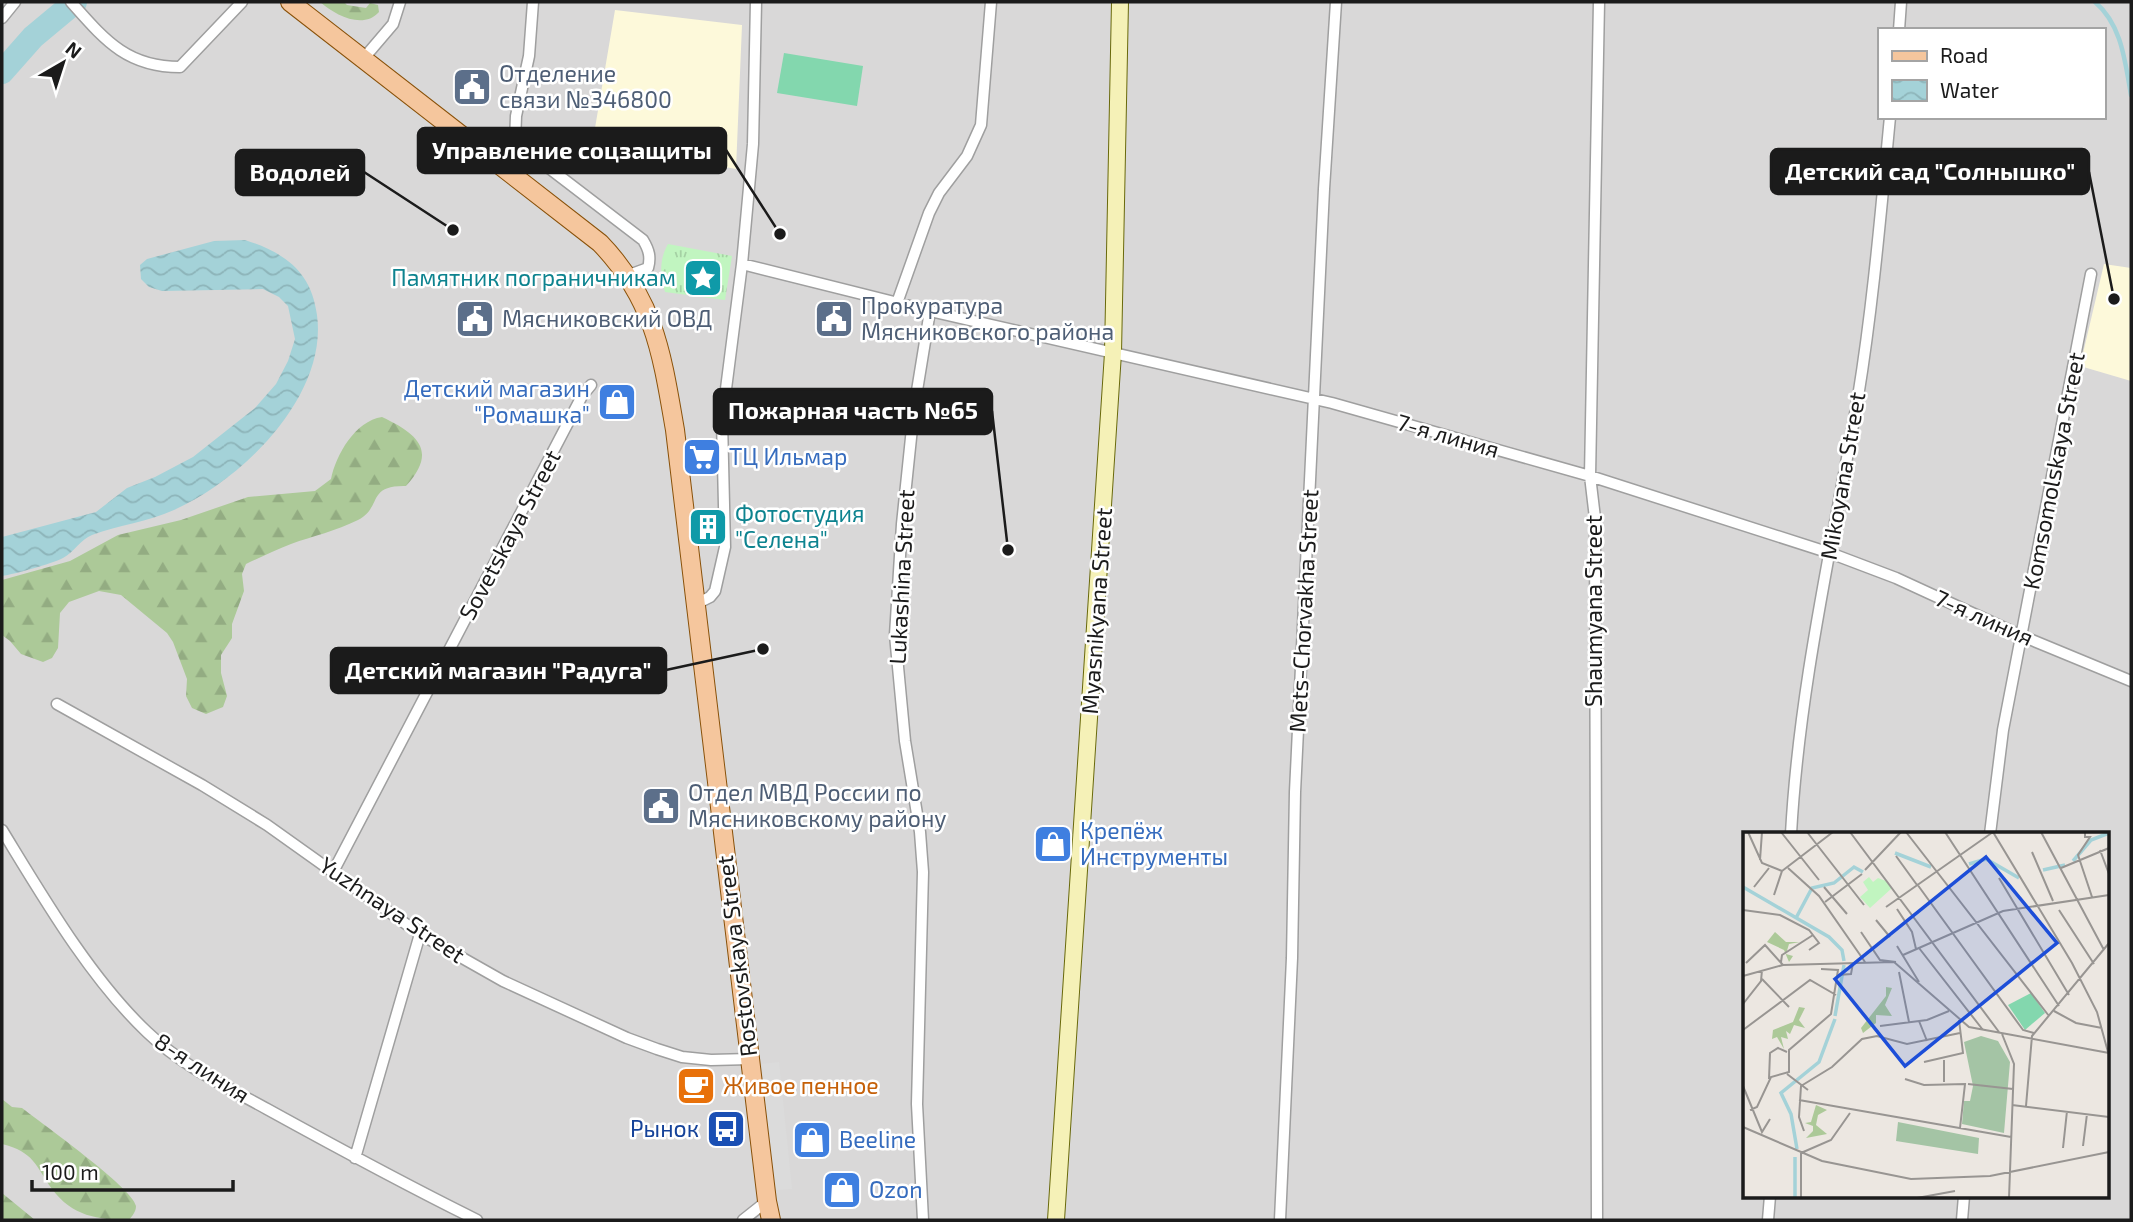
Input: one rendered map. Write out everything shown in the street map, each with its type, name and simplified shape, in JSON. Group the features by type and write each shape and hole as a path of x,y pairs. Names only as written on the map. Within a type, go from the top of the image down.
{"main road":[{"name":"Rostovskaya Street","path":"290,2 585,230 608,250 629,275 643,299 667,382 675,430 771,1220"}],"street":[{"path":"2,18 15,2"},
{"path":"71,2 118,51 150,65 180,67 242,2"},
{"path":"364,58 393,24 400,2"},
{"path":"533,2 529,56 516,116 515,142 643,240 649,250 648,268 629,275"},
{"path":"696,604 710,597 715,590 725,547 722,420 742,264 753,144 756,2"},
{"path":"897,303 929,213 939,193 967,156 981,125 992,2"},
{"name":"Myasnikyana Street","path":"1056,1220 1113,353 1120,2"},
{"name":"Mets-Chorvakha Street","path":"1280,1220 1292,958 1295,792 1336,2"},
{"name":"Shaumyana Street","path":"1597,1220 1595,517 1590,476 1599,2"},
{"path":"1899,28 1902,2"},
{"name":"Mikoyana Street","path":"1791,832 1808,682 1858,393 1879,232 1890,119"},
{"name":"7-я линия","path":"742,264 930,311 1315,400 1590,476 1830,553 1896,578 2022,636 2131,681"},
{"name":"Komsomolskaya Street","path":"1990,832 2003,730 2091,274"},
{"name":"Lukashina Street","path":"923,1220 918,1104 923,872 920,832 903,730 895,635 912,422 923,339 930,311"},
{"name":"Sovetskaya Street","path":"333,872 582,396 591,385"},
{"name":"Yuzhnaya Street","path":"57,704 202,785 267,825 420,934 503,981 637,1042 682,1057 711,1060 750,1059"},
{"name":"8-я линия","path":"2,830 90,965 145,1031 191,1067 355,1158 477,1220"},
{"path":"355,1158 420,934"},
{"path":"1768,1220 1770,1198"},
{"path":"1962,1220 1964,1198"},
{"path":"743,1220 767,1200"}],"shaded area":[{"path":"2,2 2131,2 2131,1220 2,1220"},
{"path":"615,10 742,25 736,169 626,149 595,128"},
{"path":"2104,264 2131,268 2131,381 2080,366"},
{"path":"779,1062 792,1189 774,1190 762,1064"}],"green space":[{"path":"320,2 344,2 347,5 366,8 370,3 378,5 379,12 365,20 349,19"},
{"path":"784,53 863,66 857,106 777,93"},
{"path":"668,244 732,256 725,300 665,292 661,267"},
{"path":"382,417 405,430 420,445 421,463 416,474 406,486 385,489 366,515 358,520 291,544 246,564 242,574 244,591 232,624 232,638 221,655 221,673 227,696 223,707 206,714 192,708 186,696 187,679 173,642 167,633 121,595 99,591 69,602 60,613 58,648 52,658 43,662 21,654 2,635 2,580 70,561 118,535 181,520 248,497 315,491 331,479 342,450 355,432 372,420"},
{"path":"2,1099 12,1107 22,1108 120,1185 136,1206 129,1220 107,1219 77,1211 60,1198 27,1155 2,1144"},
{"path":"2,1193 35,1220 2,1220"}],"water":[{"path":"245,240 272,251 294,266 309,287 317,315 317,345 309,375 295,404 275,432 227,478 174,510 92,535 57,560 2,576 2,537 96,512 127,488 193,457 255,408 276,384 288,361 295,339 288,306 279,297 263,289 162,291 149,287 141,279 140,265 147,259 214,241"}],"waterway":[{"path":"2,72 33,37 75,2"},
{"path":"2095,2 2104,11 2117,33 2131,95"}],"place":[{"name":"Отделение связи №346800","path":"472,87"},
{"name":"Водолей","path":"453,230"},
{"name":"Управление соцзащиты","path":"780,234"},
{"name":"Памятник пограничникам","path":"703,278"},
{"name":"Детский сад \"Солнышко\"","path":"2114,299"},
{"name":"Мясниковский ОВД","path":"475,319"},
{"name":"Прокуратура Мясниковского района","path":"834,319"},
{"name":"Детский магазин \"Ромашка\"","path":"617,402"},
{"name":"ТЦ Ильмар","path":"702,457"},
{"name":"Фотостудия \"Селена\"","path":"708,527"},
{"name":"Пожарная часть №65","path":"1008,550"},
{"name":"Детский магазин \"Радуга\"","path":"763,649"},
{"name":"Отдел МВД России по Мясниковскому району","path":"661,806"},
{"name":"Крепёж Инструменты","path":"1053,844"},
{"name":"Живое пенное","path":"696,1086"},
{"name":"Рынок","path":"726,1129"},
{"name":"Beeline","path":"812,1140"},
{"name":"Ozon","path":"842,1190"}]}
